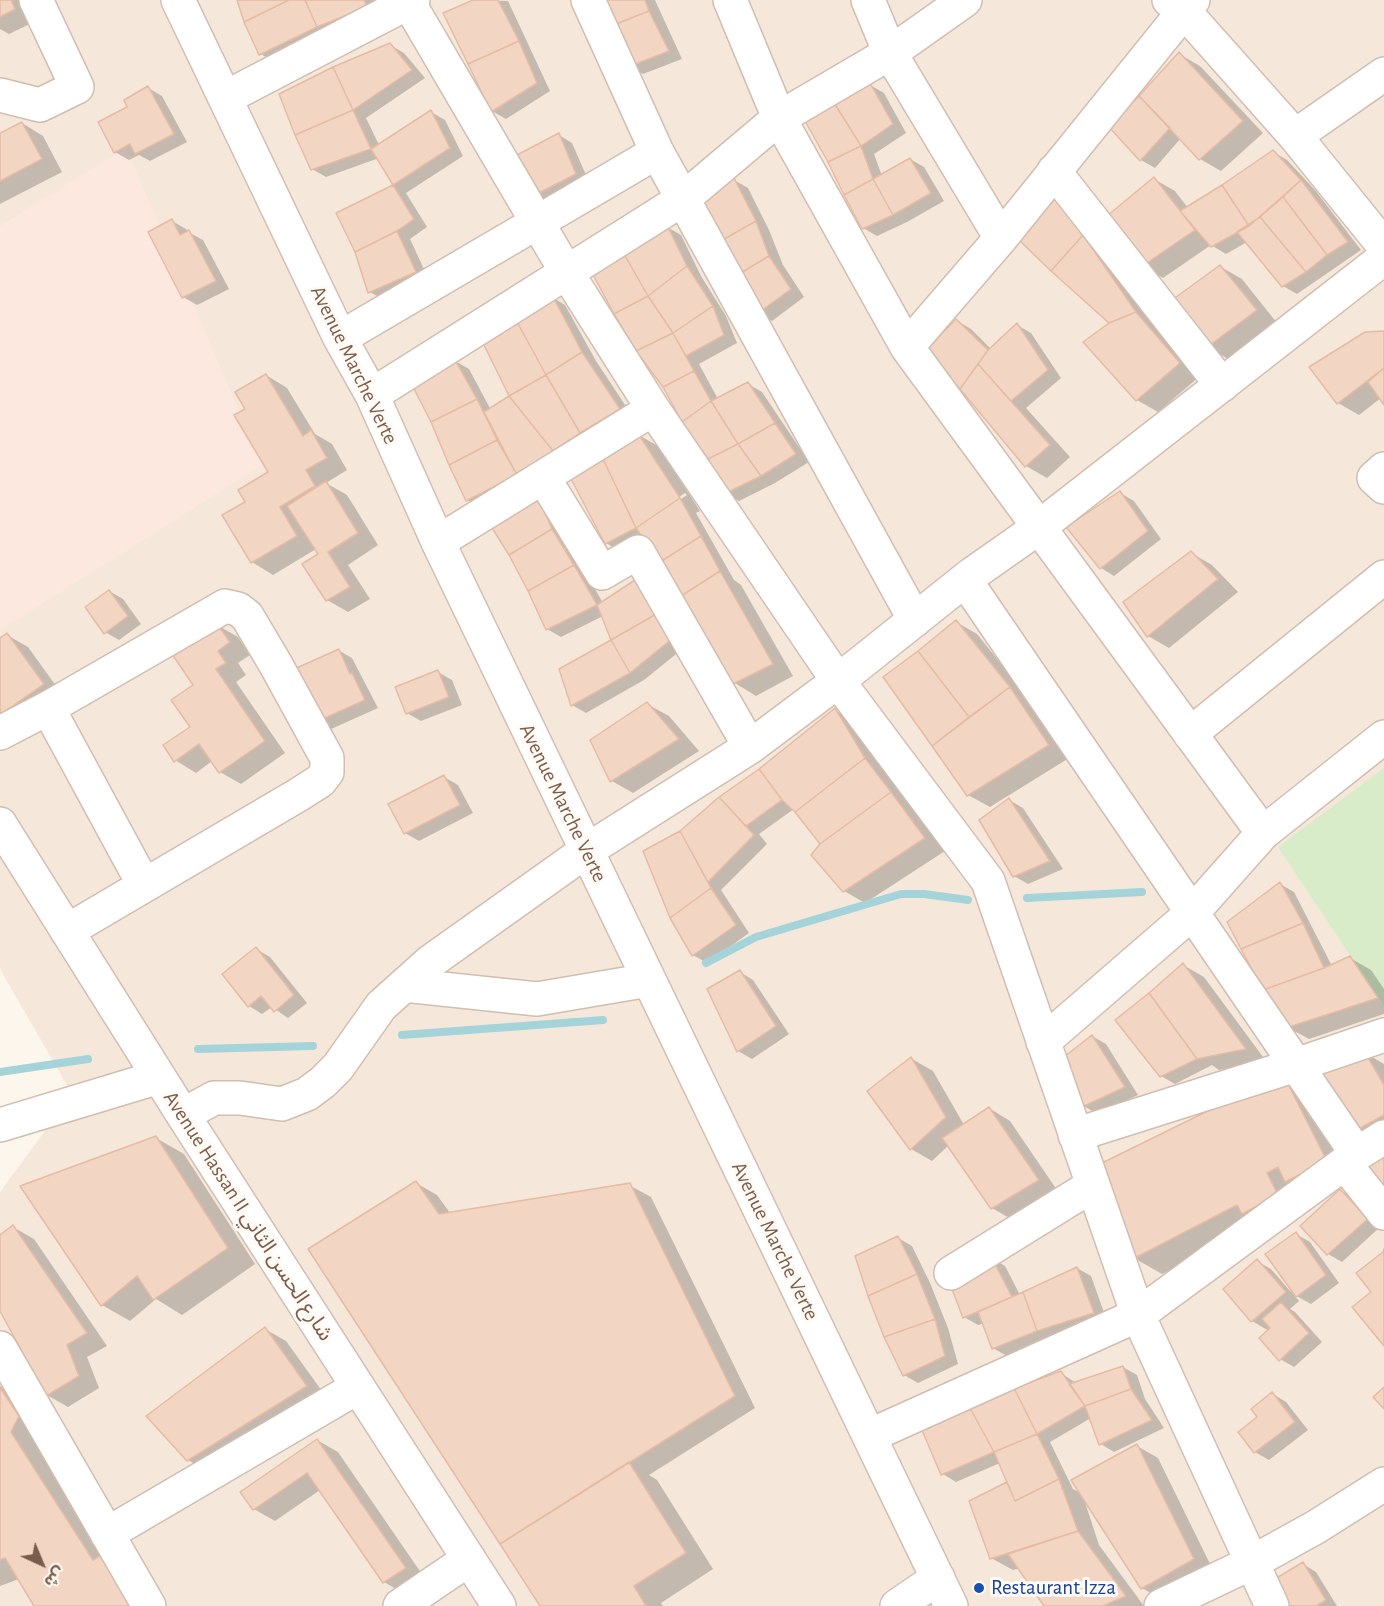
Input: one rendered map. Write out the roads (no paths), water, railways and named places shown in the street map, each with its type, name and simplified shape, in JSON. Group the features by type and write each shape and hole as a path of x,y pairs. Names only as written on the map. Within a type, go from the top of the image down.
{"street":[{"path":"0,95 40,105 77,87 36,0"},
{"name":"Avenue Marche Verte","path":"178,0 340,338 372,395 438,542 944,1592"},
{"path":"588,0 657,152 915,620"},
{"path":"730,0 779,118 907,347 1263,833"},
{"path":"868,0 890,53 1001,238"},
{"path":"372,395 683,199 779,118 890,53 964,0"},
{"path":"225,98 409,1 536,222 653,409 838,681 988,881 1138,1315 1272,1606"},
{"path":"907,347 1001,238 1182,4 1295,136 1384,246"},
{"path":"1295,136 1384,74"},
{"path":"340,338 657,152"},
{"path":"1054,171 1222,385"},
{"path":"183,1115 214,1098 240,1098 282,1104 307,1094 338,1067 381,1006 430,962 586,851 750,747 838,681 965,580 1038,528 1384,258"},
{"path":"438,542 653,409"},
{"path":"1384,469 1374,478 1384,487"},
{"path":"543,477 602,573 638,552 750,747"},
{"path":"1190,734 1383,579"},
{"path":"965,580 1296,1065 1384,1213"},
{"path":"0,733 48,708 225,606 238,609 247,616 327,758 327,772 320,781 67,931"},
{"path":"48,708 144,885"},
{"path":"1043,1042 1192,913 1263,833 1384,737"},
{"name":"Avenue Hassan II شارع الحسن الثاني","path":"0,824 183,1115 499,1606"},
{"path":"404,985 537,999 649,980"},
{"path":"1076,1135 1384,1035"},
{"path":"0,1125 159,1077"},
{"path":"869,1436 1138,1315 1384,1137"},
{"path":"951,1273 1093,1185"},
{"path":"1,1353 149,1606"},
{"path":"107,1534 358,1388"},
{"path":"1161,1606 1251,1563 1316,1527 1384,1484"},
{"path":"400,1606 469,1559"},
{"path":"897,1606 944,1592"}],"waterway":[{"path":"1027,898 1142,892"},
{"path":"706,963 756,937 901,894 924,894 968,900"},
{"path":"402,1035 603,1020"},
{"path":"198,1049 313,1046"},
{"path":"0,1072 88,1059"}],"place":[{"name":"Restaurant Izza","path":"979,1588"}]}
